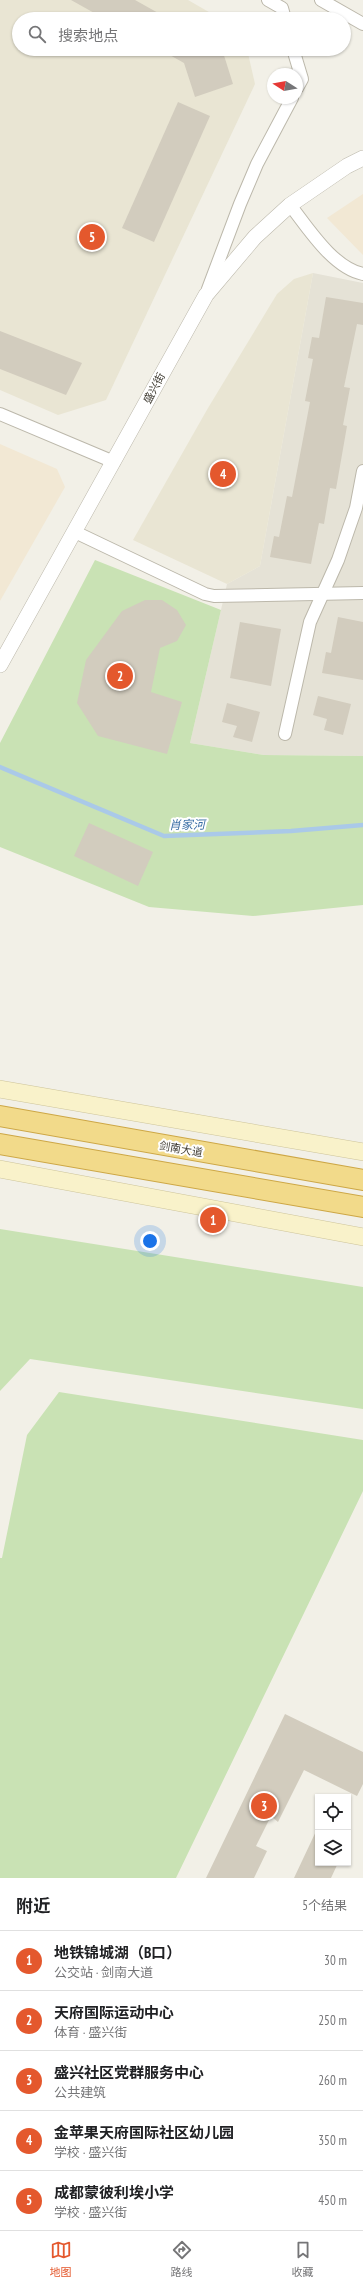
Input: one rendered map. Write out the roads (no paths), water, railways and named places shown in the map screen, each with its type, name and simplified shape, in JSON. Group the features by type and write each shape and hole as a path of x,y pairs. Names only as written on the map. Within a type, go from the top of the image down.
{"highway":[{"name":"剑南大道","path":"0,1116 363,1180"},
{"path":"0,1144 363,1207"}],"main road":[{"path":"0,1089 363,1152"},
{"path":"0,1169 363,1237"}],"street":[{"path":"268,0 282,8 283,12"},
{"path":"321,0 342,12"},
{"path":"351,17 363,24"},
{"path":"295,56 299,68"},
{"path":"206,295 240,204 258,164 289,104"},
{"name":"盛兴街","path":"0,665 206,295 255,237 290,205 347,166 363,158"},
{"path":"290,205 320,244 352,272 363,274"},
{"path":"0,414 114,462"},
{"path":"285,734 310,622 321,594 338,560 356,508 363,471"},
{"path":"75,532 205,594 230,596 363,593"}],"waterway":[{"name":"肖家河","path":"0,767 164,836 291,831 363,825"}],"place":[{"name":"成都蒙彼利埃小学","path":"92,237"},
{"name":"金苹果天府国际社区幼儿园","path":"223,474"},
{"name":"天府国际运动中心","path":"120,676"},
{"name":"地铁锦城湖（B口）","path":"213,1220"},
{"name":"盛兴社区党群服务中心","path":"264,1806"}]}
